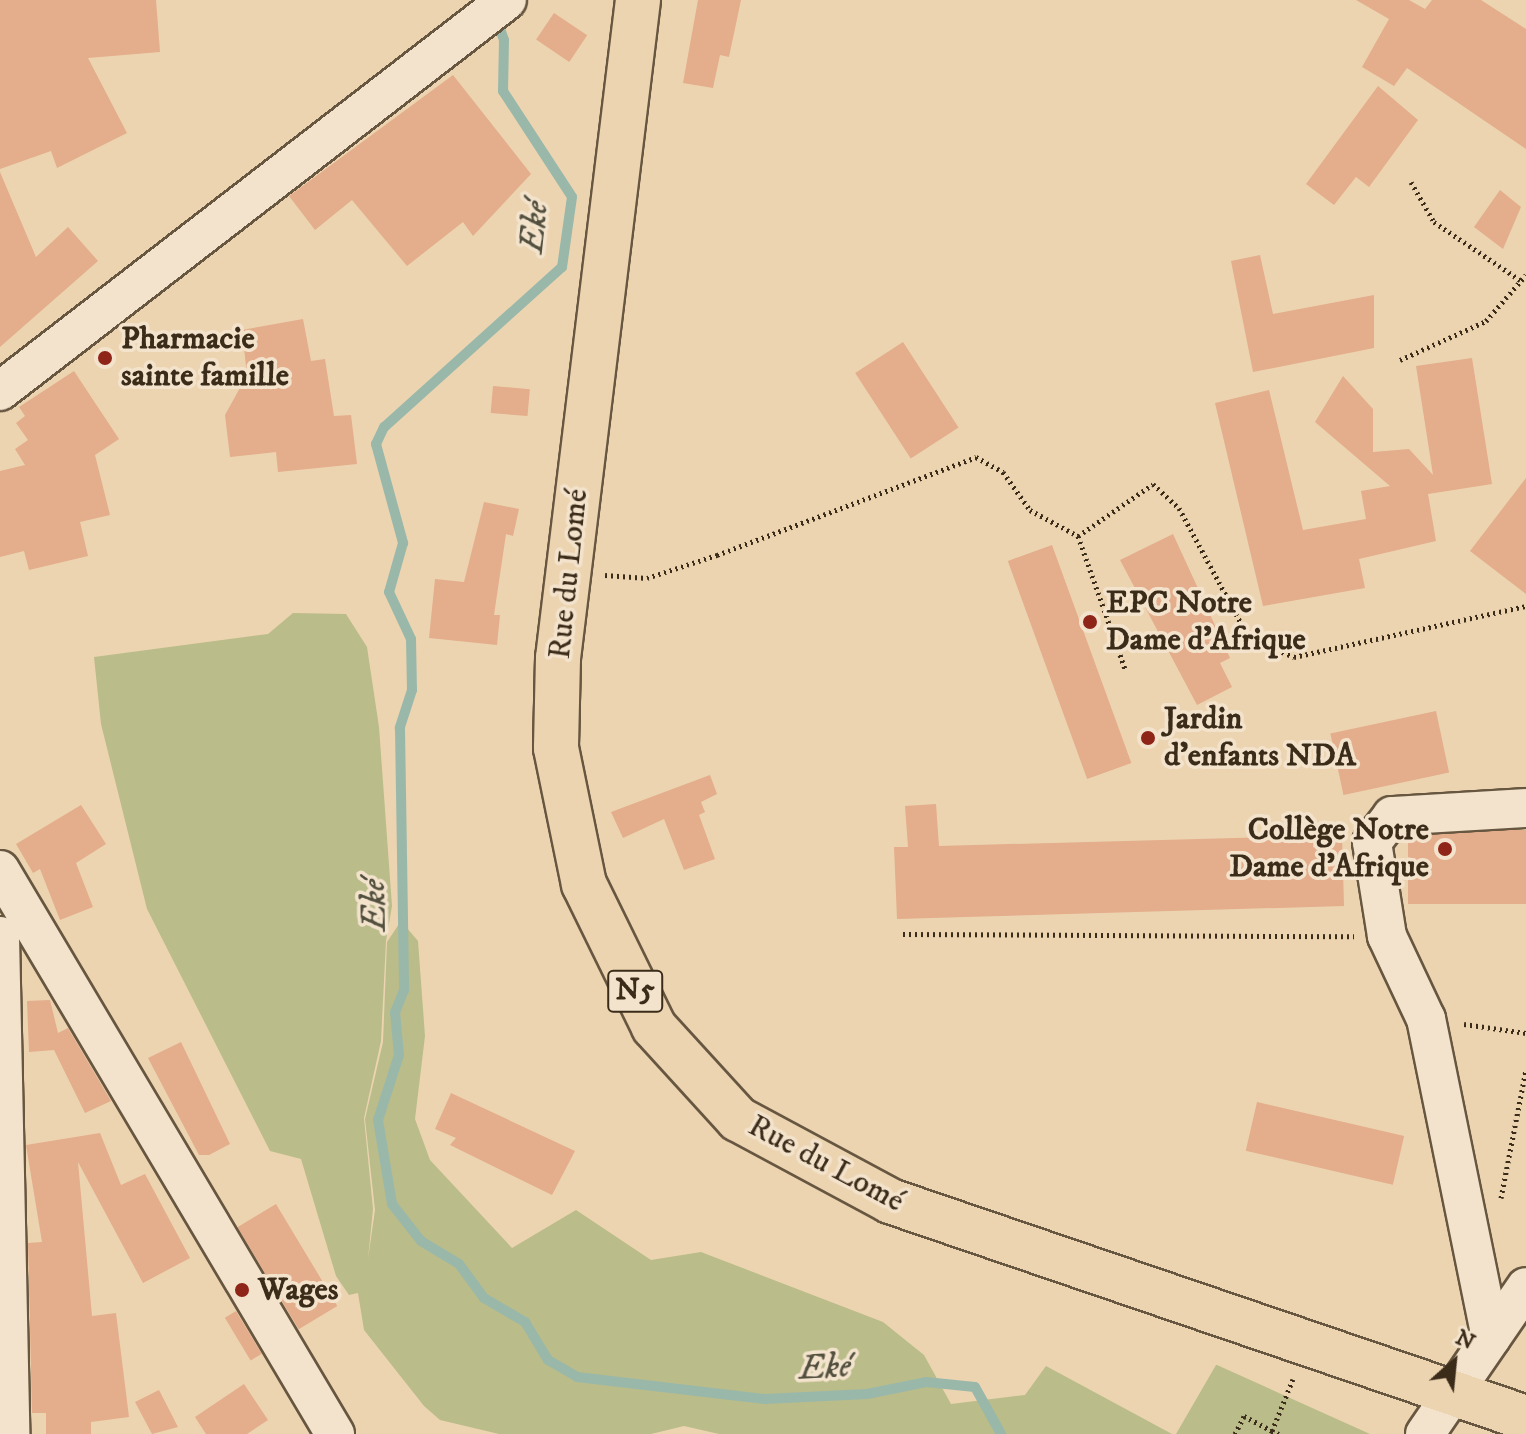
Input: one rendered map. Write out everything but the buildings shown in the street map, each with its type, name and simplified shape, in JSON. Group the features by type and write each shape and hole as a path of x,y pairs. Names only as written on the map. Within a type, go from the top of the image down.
{"main road":[{"name":"Rue du Lomé","path":"638,0 568,573 556,748 584,884 654,1027 738,1119 805,1159 931,1217 1308,1349 1454,1391 1526,1418"}],"street":[{"path":"0,391 507,0"},
{"path":"1491,1338 1426,1019 1387,936 1372,842 1380,825 1392,816 1526,808"},
{"path":"0,870 335,1434"},
{"path":"0,936 10,1434"},
{"path":"1425,1434 1526,1287"}],"path":[{"path":"1400,360 1486,321 1523,278 1434,222 1411,182"},
{"path":"568,573 647,578 976,457 1003,472 1030,510 1078,536 1125,669"},
{"path":"1078,536 1153,484 1179,508 1249,638 1294,657 1351,648 1526,606"},
{"path":"903,934 1387,936"},
{"path":"1426,1019 1526,1033"},
{"path":"1497,1216 1526,1069"},
{"path":"1272,1431 1282,1402"},
{"path":"1235,1434 1244,1416 1279,1434"}],"green space":[{"path":"293,613 346,614 367,647 379,727 392,906 386,941 381,1041 364,1118 373,1209 368,1259 375,1210 365,1119 383,1042 387,942 401,921 418,941 425,1036 415,1119 430,1160 512,1248 576,1210 651,1260 701,1252 883,1322 924,1355 951,1404 1025,1395 1046,1366 1172,1434 719,1434 684,1426 651,1434 499,1434 440,1420 424,1406 364,1330 358,1293 349,1295 336,1276 301,1159 270,1151 147,909 101,724 94,657 268,634"},
{"path":"1217,1365 1370,1434 1176,1434"}],"waterway":[{"name":"Eké","path":"496,17 504,40 503,91 572,197 562,267 384,427 376,444 403,543 389,592 411,639 412,690 400,728 404,990 395,1012 399,1055 378,1120 392,1204 421,1241 459,1264 484,1298 525,1322 548,1360 577,1377 765,1399 867,1394 926,1382 975,1387 1001,1434"}],"place":[{"name":"Pharmacie sainte famille","path":"105,358"},
{"name":"EPC Notre Dame d'Afrique","path":"1090,622"},
{"name":"Jardin d'enfants NDA","path":"1148,738"},
{"name":"Collège Notre Dame d'Afrique","path":"1445,849"},
{"name":"Wages","path":"242,1290"}]}
